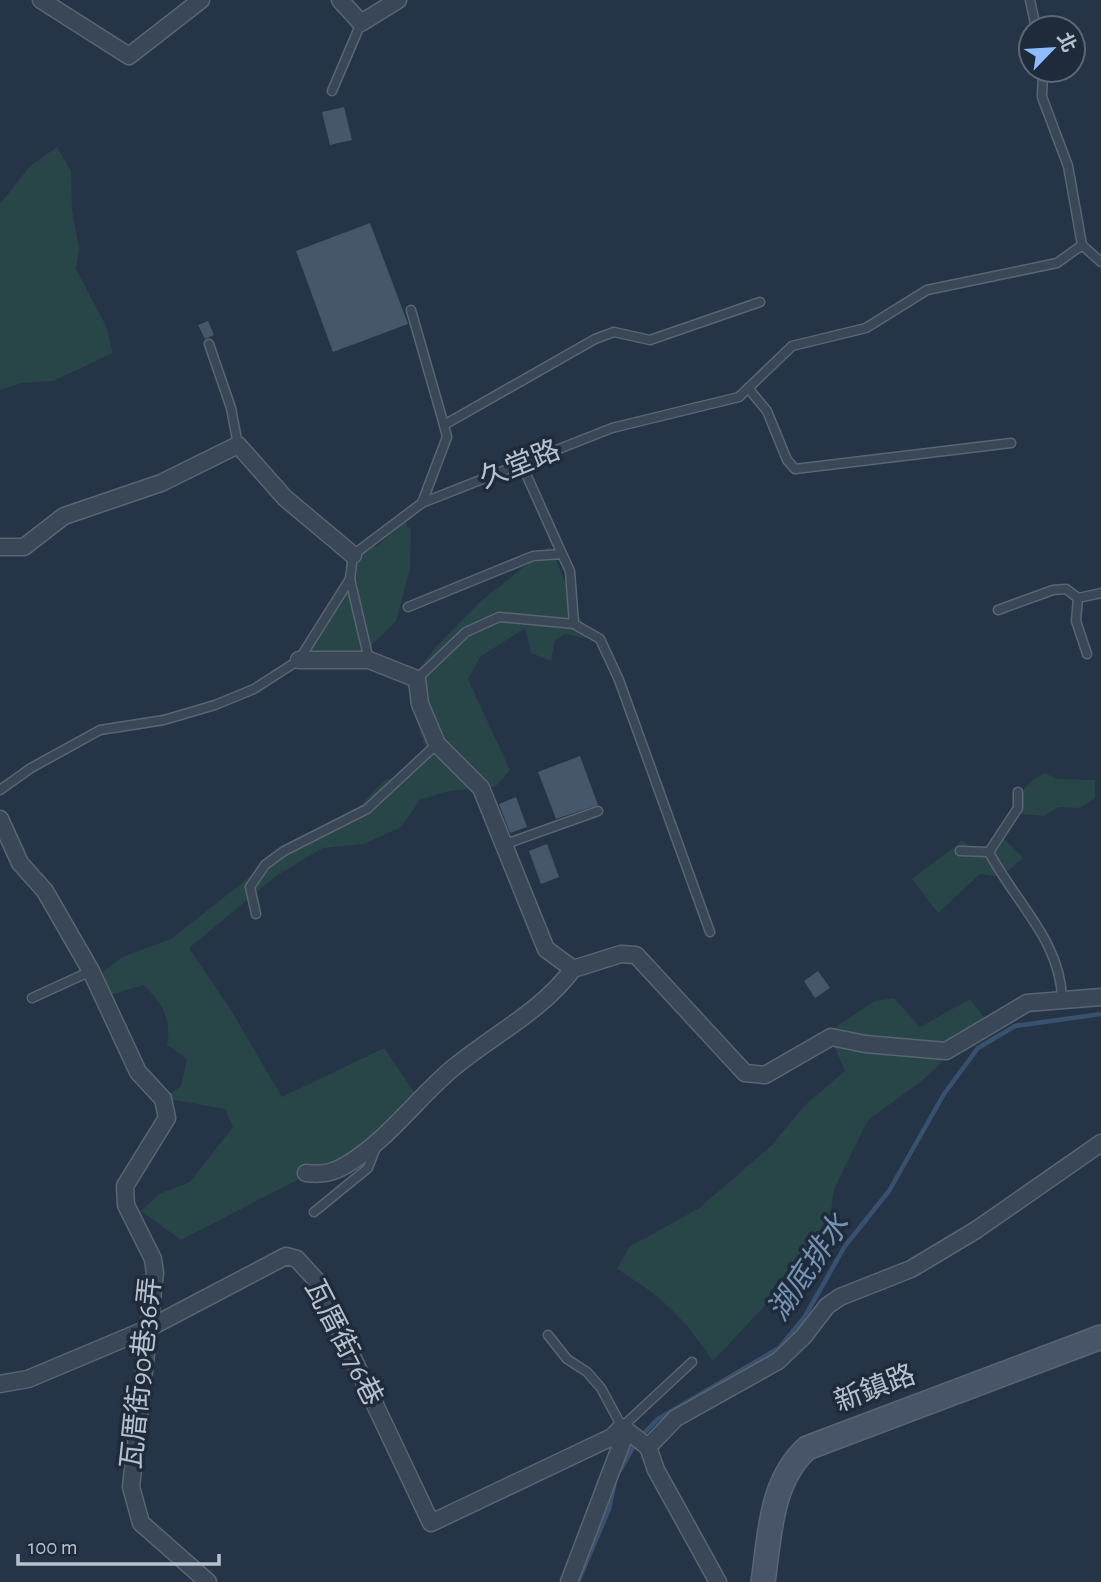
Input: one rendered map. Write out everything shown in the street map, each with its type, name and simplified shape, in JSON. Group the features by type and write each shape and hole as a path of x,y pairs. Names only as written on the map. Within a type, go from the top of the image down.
{"street":[{"path":"41,0 129,56 201,0"},
{"path":"341,0 361,23 398,0"},
{"path":"0,547 24,547 64,516 161,483 238,445 285,498 353,555"},
{"path":"299,660 369,660 417,679 420,704 437,744 481,788 546,950 573,969"},
{"name":"瓦厝街90巷36弄","path":"0,819 20,863 45,891 91,971 138,1072 163,1099 167,1118 125,1186 126,1205 153,1259 155,1273 131,1487 141,1523 208,1582"},
{"path":"306,1173 326,1175 348,1164 379,1141 456,1066 538,1008 573,969 621,954 636,955 745,1073 765,1075 831,1037 865,1044 946,1051 1027,1003 1101,997"},
{"path":"648,1447 676,1419 778,1361 834,1301 922,1262 976,1230 1101,1143"},
{"name":"瓦厝街76巷","path":"0,1384 28,1379 147,1329 286,1256 298,1259 316,1280 431,1523 624,1430"},
{"name":"新鎮路","path":"763,1582 773,1511 785,1474 793,1461 807,1448 1101,1337"},
{"path":"569,1582 597,1514 624,1430 648,1447 656,1470 718,1582"}],"lane":[{"path":"332,91 361,23"},
{"path":"1042,84 1042,97 1068,166 1083,245 1101,262"},
{"name":"久堂路","path":"353,555 422,503 612,428 738,397 792,346 866,328 926,290 1058,263 1083,245"},
{"path":"444,425 595,339 614,332 650,340 760,302"},
{"path":"411,310 447,437 422,503"},
{"path":"209,344 231,408 238,445"},
{"path":"748,388 767,411 787,460 795,469 1011,443"},
{"path":"522,465 570,571 575,624"},
{"path":"408,607 533,556 562,554"},
{"path":"0,790 31,768 100,730 164,720 215,705 254,689 299,660 349,579 353,555"},
{"path":"349,579 369,660"},
{"path":"998,610 1052,590 1066,589 1078,598 1101,593"},
{"path":"1078,598 1076,621 1087,654"},
{"path":"417,679 466,632 499,617 575,624 600,639 619,680 710,932"},
{"path":"256,914 250,887 265,865 284,851 367,810 437,744"},
{"path":"989,852 1018,808 1018,792"},
{"path":"503,845 598,811"},
{"path":"960,851 989,852"},
{"path":"989,852 1000,875 1049,943 1062,984 1062,999"},
{"path":"32,998 91,971"},
{"path":"314,1212 368,1168 379,1141"},
{"path":"548,1335 567,1359 587,1372 601,1388 624,1430 692,1363"}],"green space":[{"path":"57,147 71,171 72,210 79,249 76,269 106,326 113,353 53,381 21,383 0,390 0,204 30,166"},
{"path":"406,521 408,528 411,527 410,569 396,621 353,664 306,660 349,580 353,555 377,546"},
{"path":"550,546 583,625 599,636 584,638 566,634 555,640 551,661 531,653 525,628 480,657 468,679 510,770 495,787 449,791 420,800 401,827 364,844 323,848 276,876 189,948 231,1010 282,1097 384,1048 417,1096 384,1135 181,1240 141,1211 159,1194 190,1182 233,1127 225,1109 164,1098 181,1086 187,1059 167,1045 167,1019 150,991 143,985 107,996 103,972 122,957 171,939 289,846 355,811 384,781 404,773 426,752 413,708 409,681 436,647 480,602"},
{"path":"1045,773 1057,779 1095,780 1095,798 1080,808 1059,807 1044,816 1022,814 1017,804 1024,789 1031,781"},
{"path":"999,834 1023,858 1001,877 980,874 938,913 912,879 962,841 981,854"},
{"path":"894,998 920,1027 970,999 994,1031 950,1054 922,1081 868,1120 834,1189 827,1239 713,1361 671,1309 648,1289 617,1269 629,1247 698,1209 772,1145 805,1105 845,1071 828,1032 875,1001"}],"building":[{"path":"344,107 352,140 330,145 322,112"},
{"path":"370,223 408,324 333,352 296,251"},
{"path":"208,321 214,335 205,339 198,325"},
{"path":"580,756 598,805 556,819 538,772"},
{"path":"516,797 527,827 510,833 499,804"},
{"path":"547,844 559,877 541,884 529,851"},
{"path":"818,971 830,988 815,998 804,981"}],"waterway":[{"name":"湖底排水","path":"620,1470 638,1439 658,1419 779,1348 804,1318 845,1246 889,1191 944,1094 978,1048 1015,1026 1101,1014"},
{"name":"湖底排水","path":"578,1582 609,1509 615,1481"}]}
